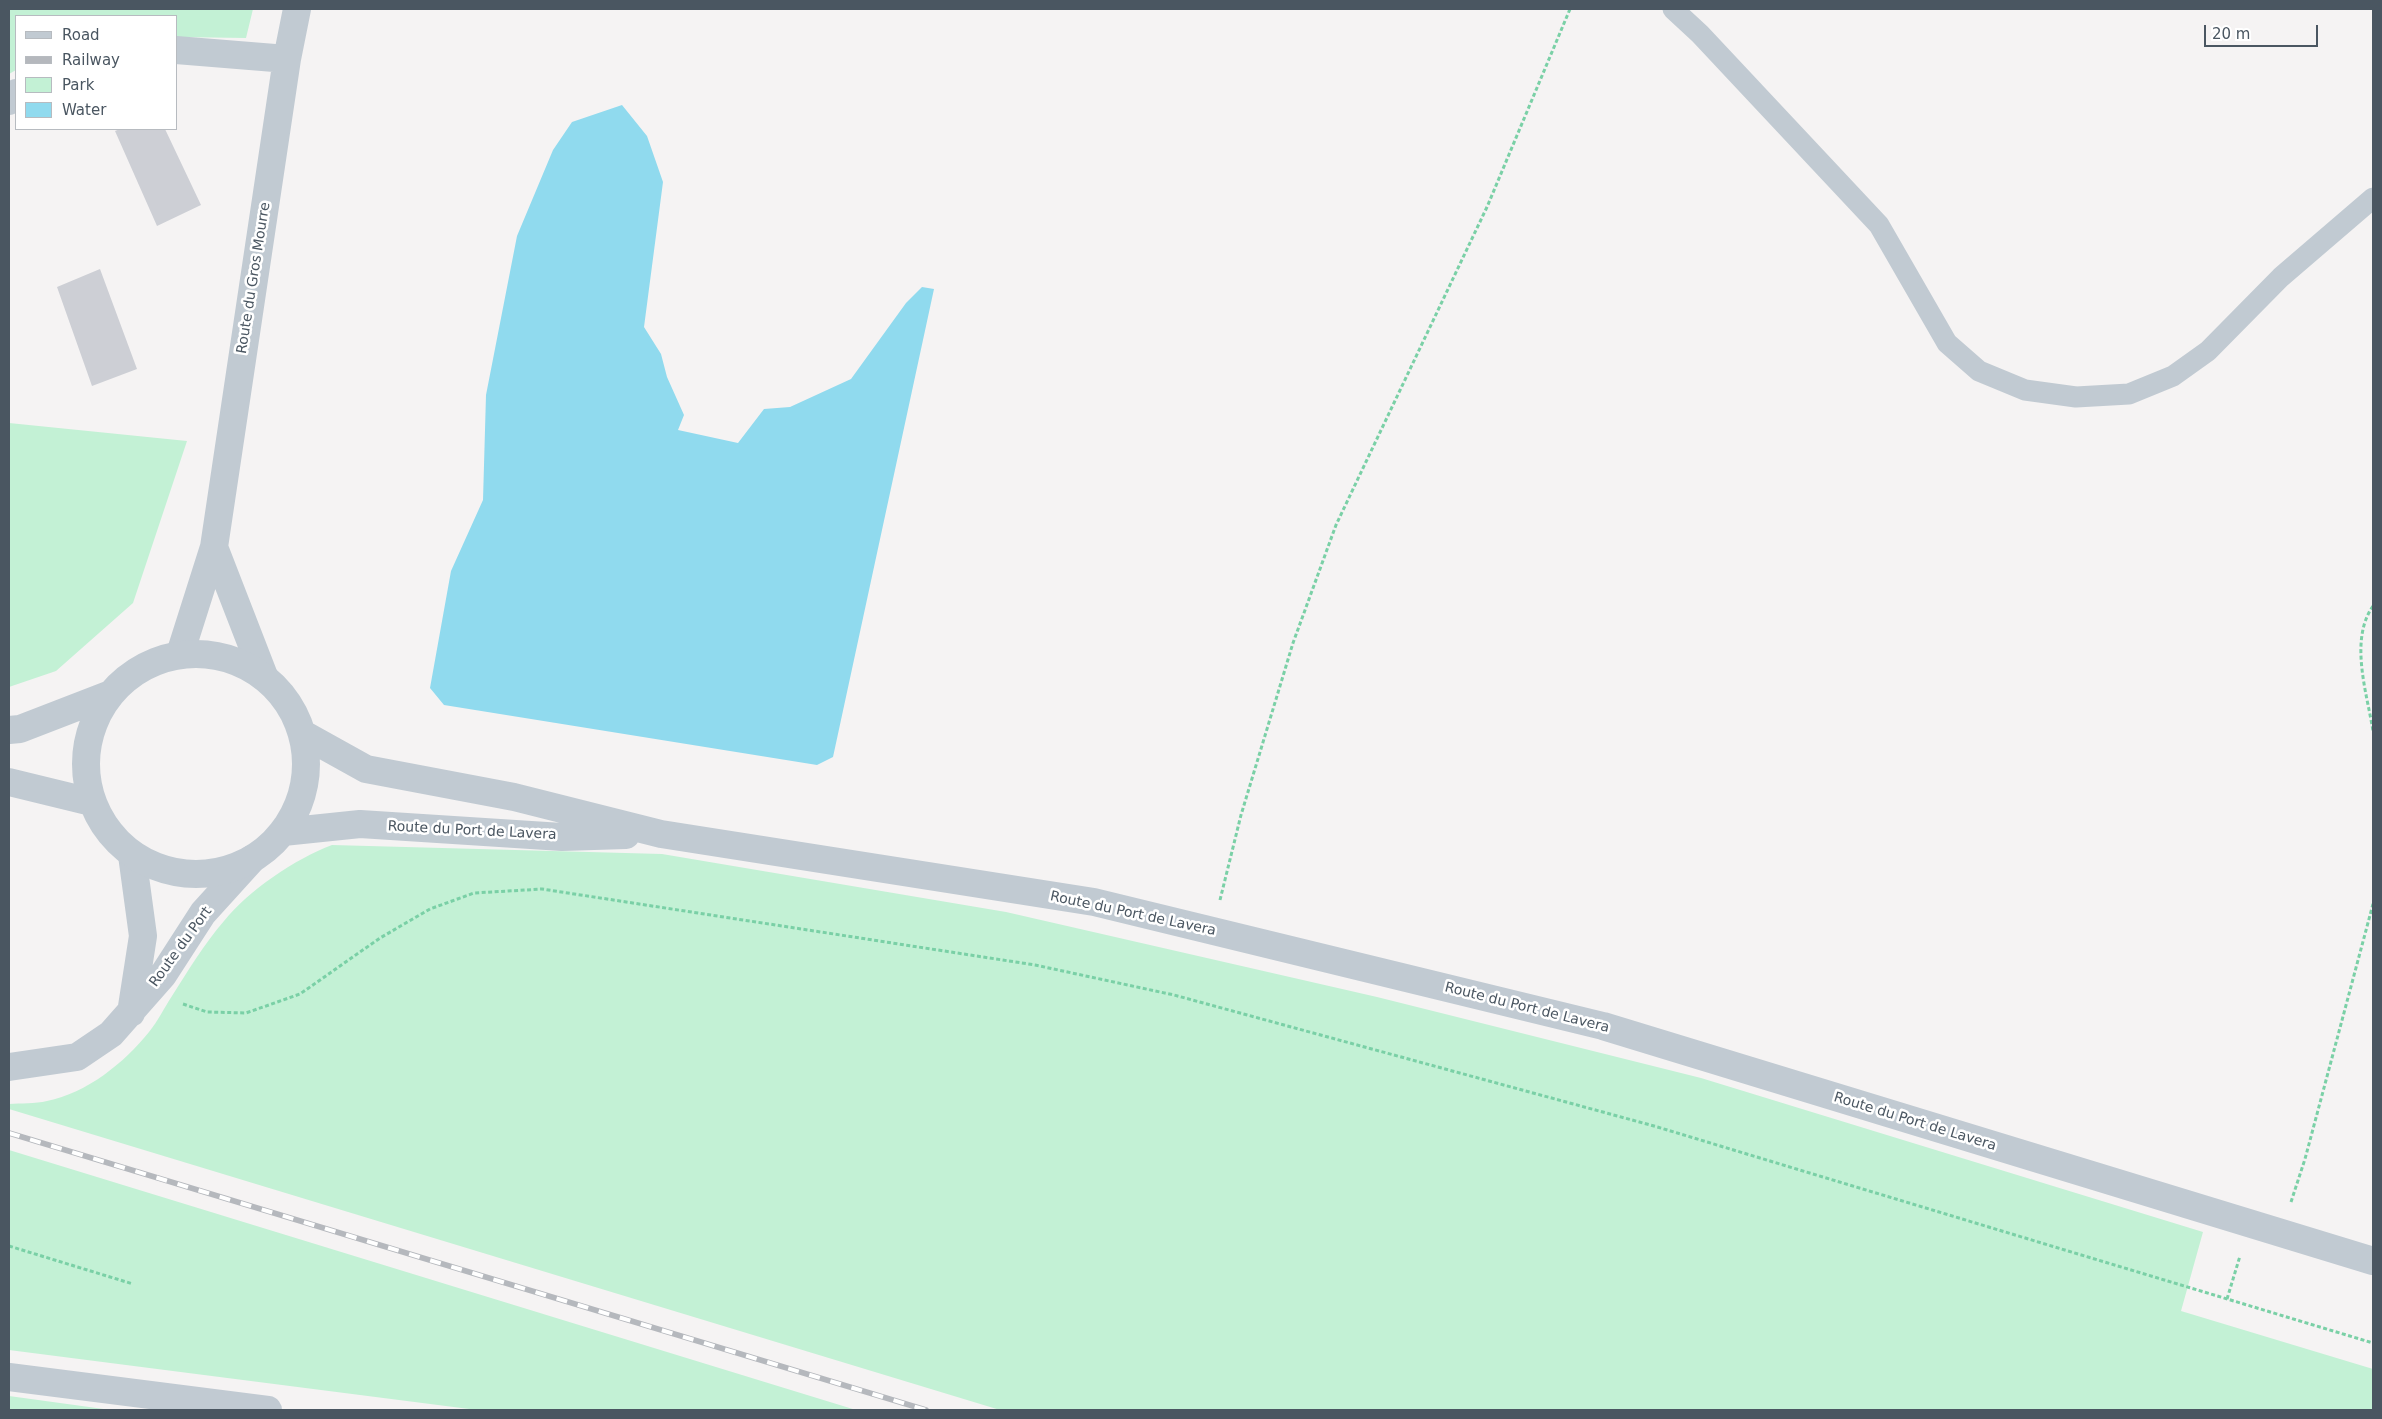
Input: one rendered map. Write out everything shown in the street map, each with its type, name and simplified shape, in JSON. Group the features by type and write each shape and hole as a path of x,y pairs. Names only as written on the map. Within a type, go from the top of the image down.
{"street":[{"name":"Route du Gros Mourre","path":"180,654 214,547 287,60 297,9"},
{"path":"178,50 287,60"},
{"name":"Route du Gros Mourre","path":"214,547 264,676"},
{"path":"180,654 209,654 238,661 264,676 287,702 303,734 307,768 300,802 284,832 269,847 252,859 223,872 192,875 161,869 132,855 108,831 91,802 84,765 90,728 108,695 128,676 153,662 180,654"},
{"path":"9,730 20,729 108,695"},
{"name":"Route du Port de Lavera","path":"303,734 366,769 514,797 661,834 1094,902 1603,1026 2373,1261"},
{"path":"9,782 91,802"},
{"name":"Route du Port de Lavera","path":"284,832 360,824 562,836 661,834"},
{"name":"Route du Port","path":"131,1013 143,936 132,855"},
{"name":"Route du Port","path":"9,1067 77,1057 111,1034 163,975 203,913 252,859"},
{"path":"9,1377 268,1410"}],"lane":[{"path":"1674,9 1700,34 1879,225 1947,343 1979,371 2025,390 2076,397 2129,394 2173,376 2208,351 2280,277 2373,198"}],"path":[{"path":"1212,932 1241,815 1293,643 1336,525 1487,208 1570,9"},
{"path":"2373,606 2369,612 2359,649 2373,731"},
{"path":"152,988 186,1006 207,1012 246,1013 300,994 380,938 430,909 474,894 542,889 1035,965 1174,995 1654,1126 2373,1343"},
{"path":"2281,1234 2305,1159 2373,904"},
{"path":"2227,1299 2249,1224"},
{"path":"9,1246 133,1284"}],"green space":[{"path":"9,9 253,9 246,38 178,37 178,15 15,15 15,71 9,74"},
{"path":"9,423 187,441 133,603 56,671 9,687"},
{"path":"332,845 662,854 1006,912 1377,997 1701,1078 2203,1232 2181,1311 2373,1369 2373,1410 1000,1410 9,1109 9,1104 42,1102 62,1097 104,1075 128,1055 152,1028 203,948 234,909 259,887 288,867"},
{"path":"9,1150 856,1410 477,1410 9,1350"},
{"path":"9,1396 111,1410 9,1410"}],"water":[{"path":"622,105 647,136 663,182 644,327 661,354 667,377 684,415 678,430 738,443 764,409 790,407 851,379 906,303 922,287 934,289 833,757 817,765 444,705 430,688 451,571 483,500 486,395 517,236 553,150 572,122"}],"building":[{"path":"165,130 201,205 157,226 115,131"},
{"path":"100,269 137,369 92,386 57,287"}],"railway":[{"path":"9,1133 926,1410"}]}
